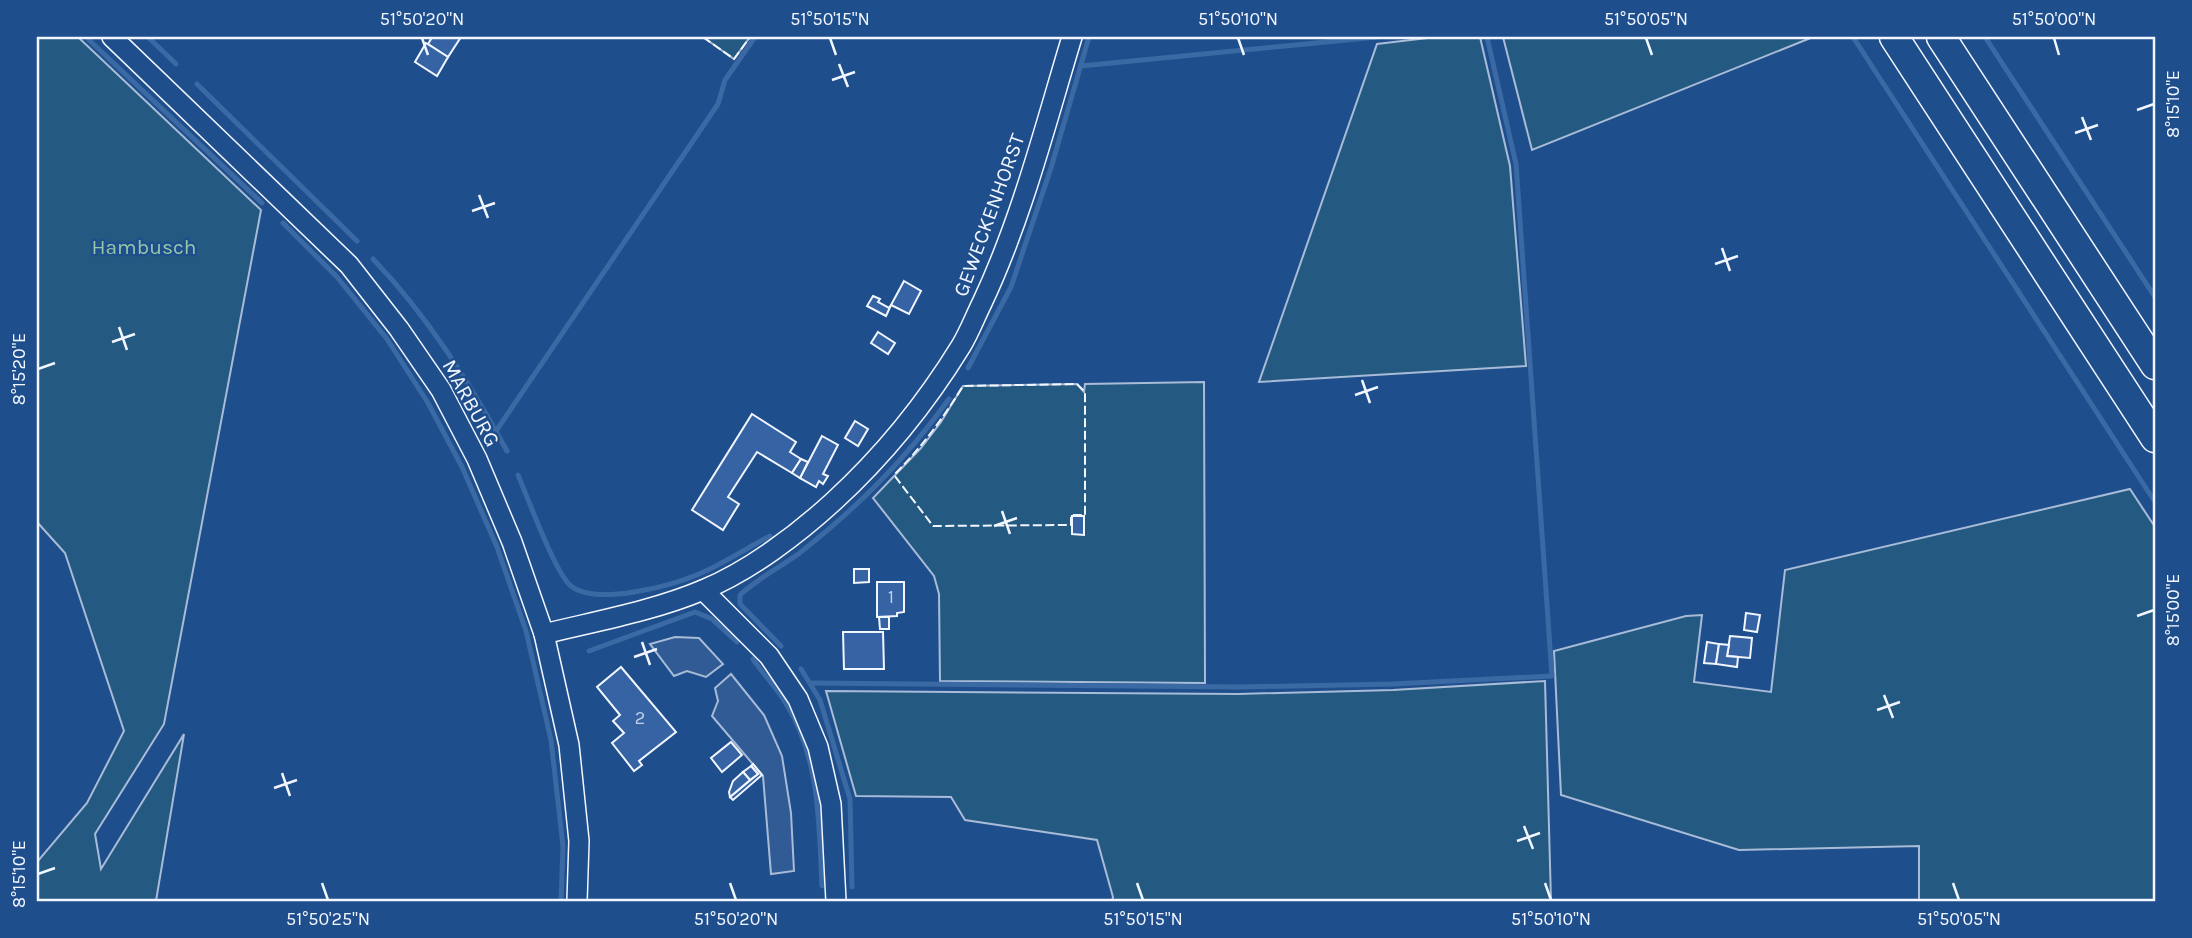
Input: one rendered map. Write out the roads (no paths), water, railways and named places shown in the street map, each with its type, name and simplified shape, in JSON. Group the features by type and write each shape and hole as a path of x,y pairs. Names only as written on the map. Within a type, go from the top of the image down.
{"highway":[{"path":"1894,37 2155,438"},
{"path":"1941,37 2155,365"}],"street":[{"name":"MARBURG","path":"112,37 349,265 399,329 441,390 477,459 512,542 544,634 569,745 579,841 577,901"},
{"name":"GEWECKENHORST","path":"544,634 639,611 703,590 805,528 864,473 914,415 962,345 997,270 1028,184 1072,37"},
{"path":"703,590 769,656 798,699 818,747 831,804 836,901"}],"waterway":[{"path":"148,37 176,64"},
{"path":"496,431 718,104 725,80 755,37"},
{"path":"968,368 1011,287 1051,168 1089,37"},
{"path":"1081,66 1377,37"},
{"path":"812,683 1240,687 1393,684 1552,676 1516,164 1487,37"},
{"path":"1853,37 2155,502"},
{"path":"1985,37 2155,297"},
{"path":"89,40 262,203"},
{"path":"197,84 357,241"},
{"path":"283,223 337,277 387,339 428,403 462,467 497,547 526,631 551,740 563,846 561,901"},
{"path":"373,259 393,280 446,350 507,451"},
{"path":"781,646 740,604 740,595 801,552 843,517 898,462 949,399"},
{"path":"518,475 557,566 571,586 583,592 615,594 671,584 708,570 770,536"},
{"path":"589,651 695,612 712,619 737,642"},
{"path":"753,659 785,702 805,745 816,791 822,886"},
{"path":"801,669 820,700 850,799 852,887"}],"park label":[{"name":"Hambusch","path":"144,247"}]}
